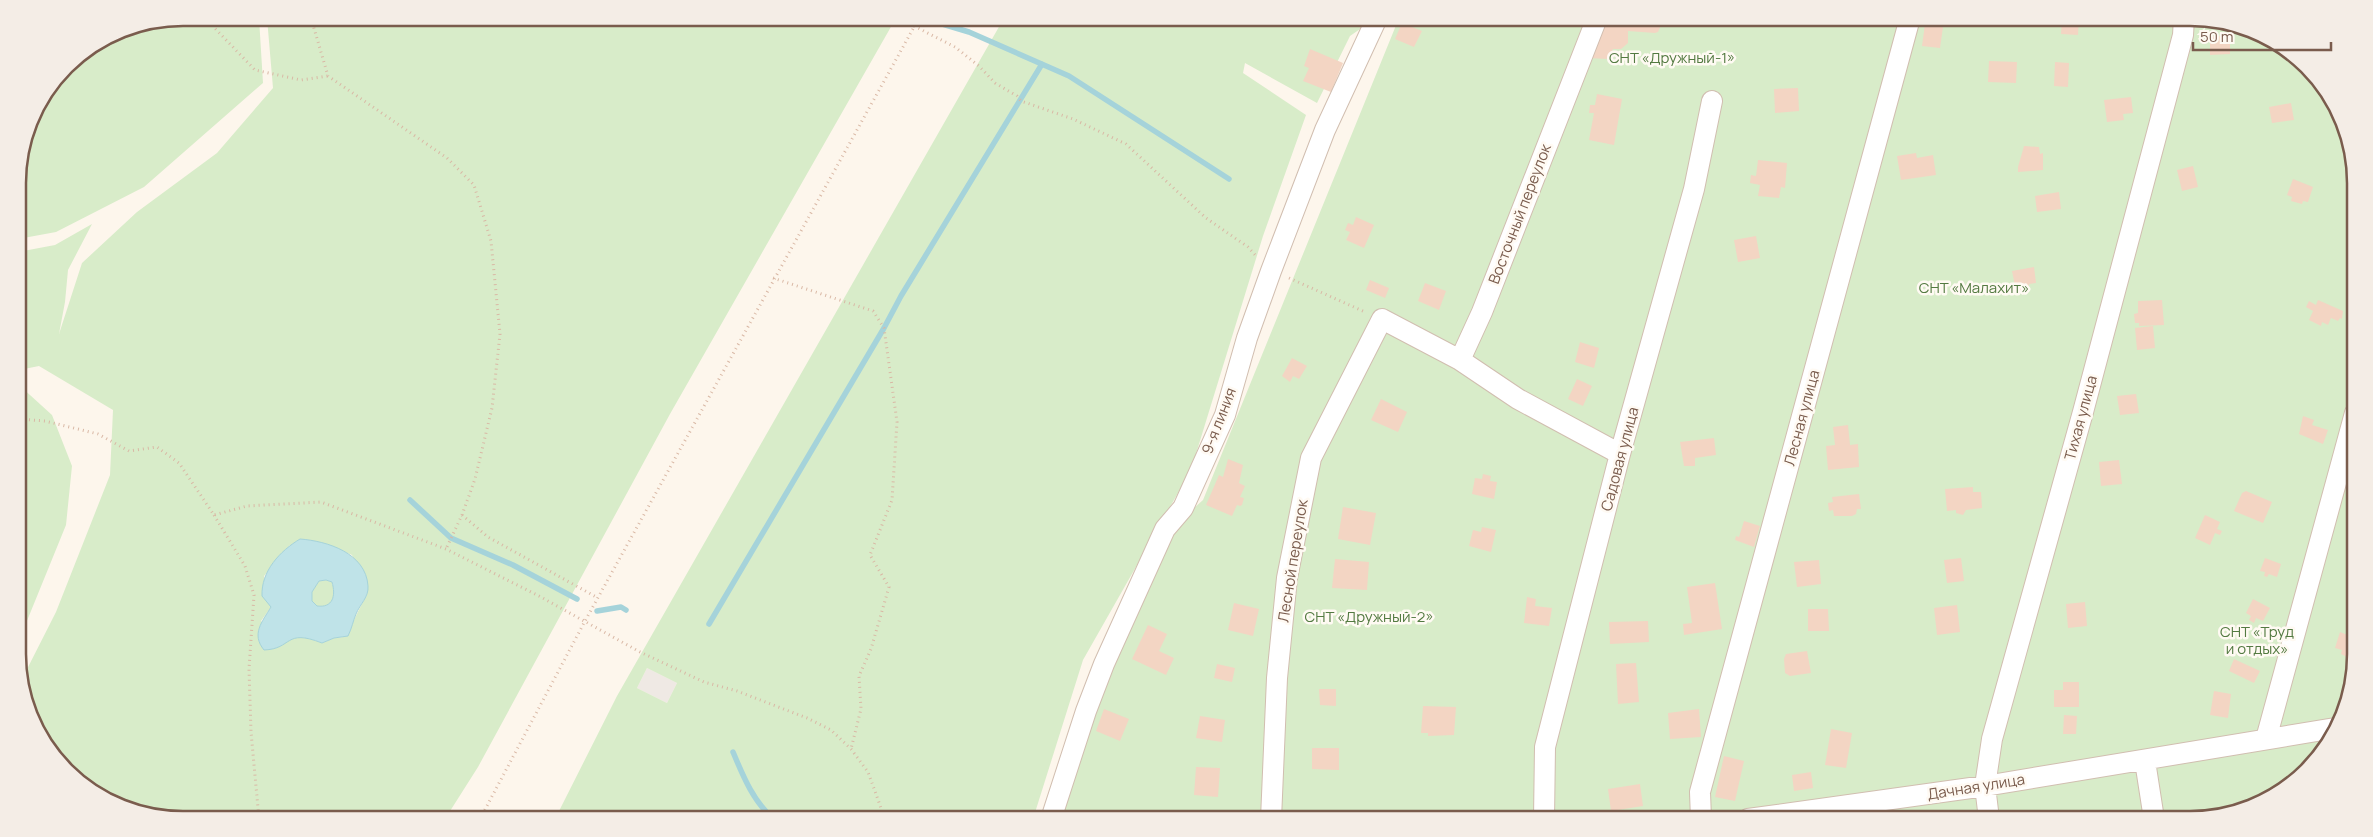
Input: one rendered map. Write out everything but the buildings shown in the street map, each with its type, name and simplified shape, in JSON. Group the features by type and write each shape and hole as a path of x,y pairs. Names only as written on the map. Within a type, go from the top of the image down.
{"street":[{"name":"9-я линия","path":"1054,811 1083,720 1104,664 1165,529 1183,508 1225,415 1247,338 1271,271 1325,130 1373,26"},
{"name":"Восточный переулок","path":"1460,360 1482,312 1595,26"},
{"name":"Лесная улица","path":"1700,810 1700,792 1908,26"},
{"name":"Тихая улица","path":"1988,810 1985,786 1992,739 2083,412 2183,35 2184,26"},
{"name":"Садовая улица","path":"1544,810 1545,747 1620,454 1694,189 1712,102"},
{"path":"1382,319 1460,360 1518,399 1620,454"},
{"name":"Лесной переулок","path":"1271,810 1277,678 1287,578 1311,458 1382,319"},
{"path":"2266,739 2347,442"},
{"name":"Дачная улица","path":"1848,810 2327,729"},
{"path":"2145,761 2153,810"}],"path":[{"path":"214,27 255,70 301,80 328,76"},
{"path":"314,27 328,76 447,158 474,185 491,241 500,334 492,408 475,479 446,549"},
{"path":"485,811 585,621 914,27"},
{"path":"915,27 955,48 979,66 995,83 1017,96 1021,101 1073,119 1126,144 1206,218 1248,247 1271,271 1382,319"},
{"path":"773,278 872,311 884,328 897,422 892,500 870,555 889,586 871,649 859,676 861,709 851,749"},
{"path":"26,420 45,421 98,434 129,451 157,447 179,463 245,566 254,595 249,669 251,732 258,811"},
{"path":"214,515 247,506 321,502 446,549 585,621 640,652 704,682 736,691 807,718 831,730 851,749 868,772 882,811"},
{"path":"462,514 488,537 598,598"}],"shaded area":[{"path":"647,668 677,683 667,703 637,688"}],"green space":[{"path":"1364,26 1350,36 1317,103 1245,63 1243,73 1306,115 1263,236 1191,470 1083,660 1036,811 559,811 617,696 999,27","holes":["647,668 677,683 667,703 637,688"]},
{"path":"1396,26 2190,26 2210,28 2230,32 2259,42 2285,59 2301,72 2314,88 2326,105 2335,123 2345,163 2347,183 2347,654 2345,674 2335,714 2326,732 2301,765 2268,790 2240,802 2220,808 2200,810 1549,810 1551,747 1631,446 1620,454 1545,747 1544,810 1064,811 1082,747 1078,721 1084,700 1095,682 1107,677 1166,533 1203,500"},
{"path":"173,27 260,27 263,83 144,187 56,232 27,237 29,153 38,123 47,105 72,72 105,47 123,38 153,29"},
{"path":"268,27 891,27 670,414 478,767 450,811 183,811 153,808 114,795 80,772 53,741 42,723 35,704 29,684 27,668 56,612 110,475 113,410 39,366 27,368 27,250 55,245 92,224 68,270 59,334 82,263 137,212 217,153 273,88","holes":["290,545 335,548 352,555 367,595 347,632 343,637 334,638 322,643 300,637 291,639 281,646 261,621 271,607 264,576"]},
{"path":"27,392 52,415 72,466 66,525 26,623"},
{"path":"326,580 332,582 334,592 332,600 327,605 317,606 312,601 312,592 319,581"}],"water":[{"path":"300,539 311,540 333,546 353,557 366,575 367,594 356,614 348,636 334,638 322,643 310,639 295,638 273,649 264,650 258,639 258,633 261,623 271,607 262,596 265,578 273,563 285,549","holes":["326,580 332,582 334,592 332,600 327,605 317,606 312,601 312,592 319,581"]}],"waterway":[{"path":"951,27 969,32 1069,76 1229,179"},
{"path":"709,624 901,296 1042,64"},
{"path":"410,500 451,538 513,565 577,599"},
{"path":"597,611 621,607 626,610"},
{"path":"733,752 745,780 765,811"}],"park label":[{"name":"СНТ «Дружный-1»","path":"1672,58"},
{"name":"СНТ «Малахит»","path":"1974,288"},
{"name":"СНТ «Дружный-2»","path":"1369,617"},
{"name":"СНТ «Труд и отдых»","path":"2257,640"}]}
